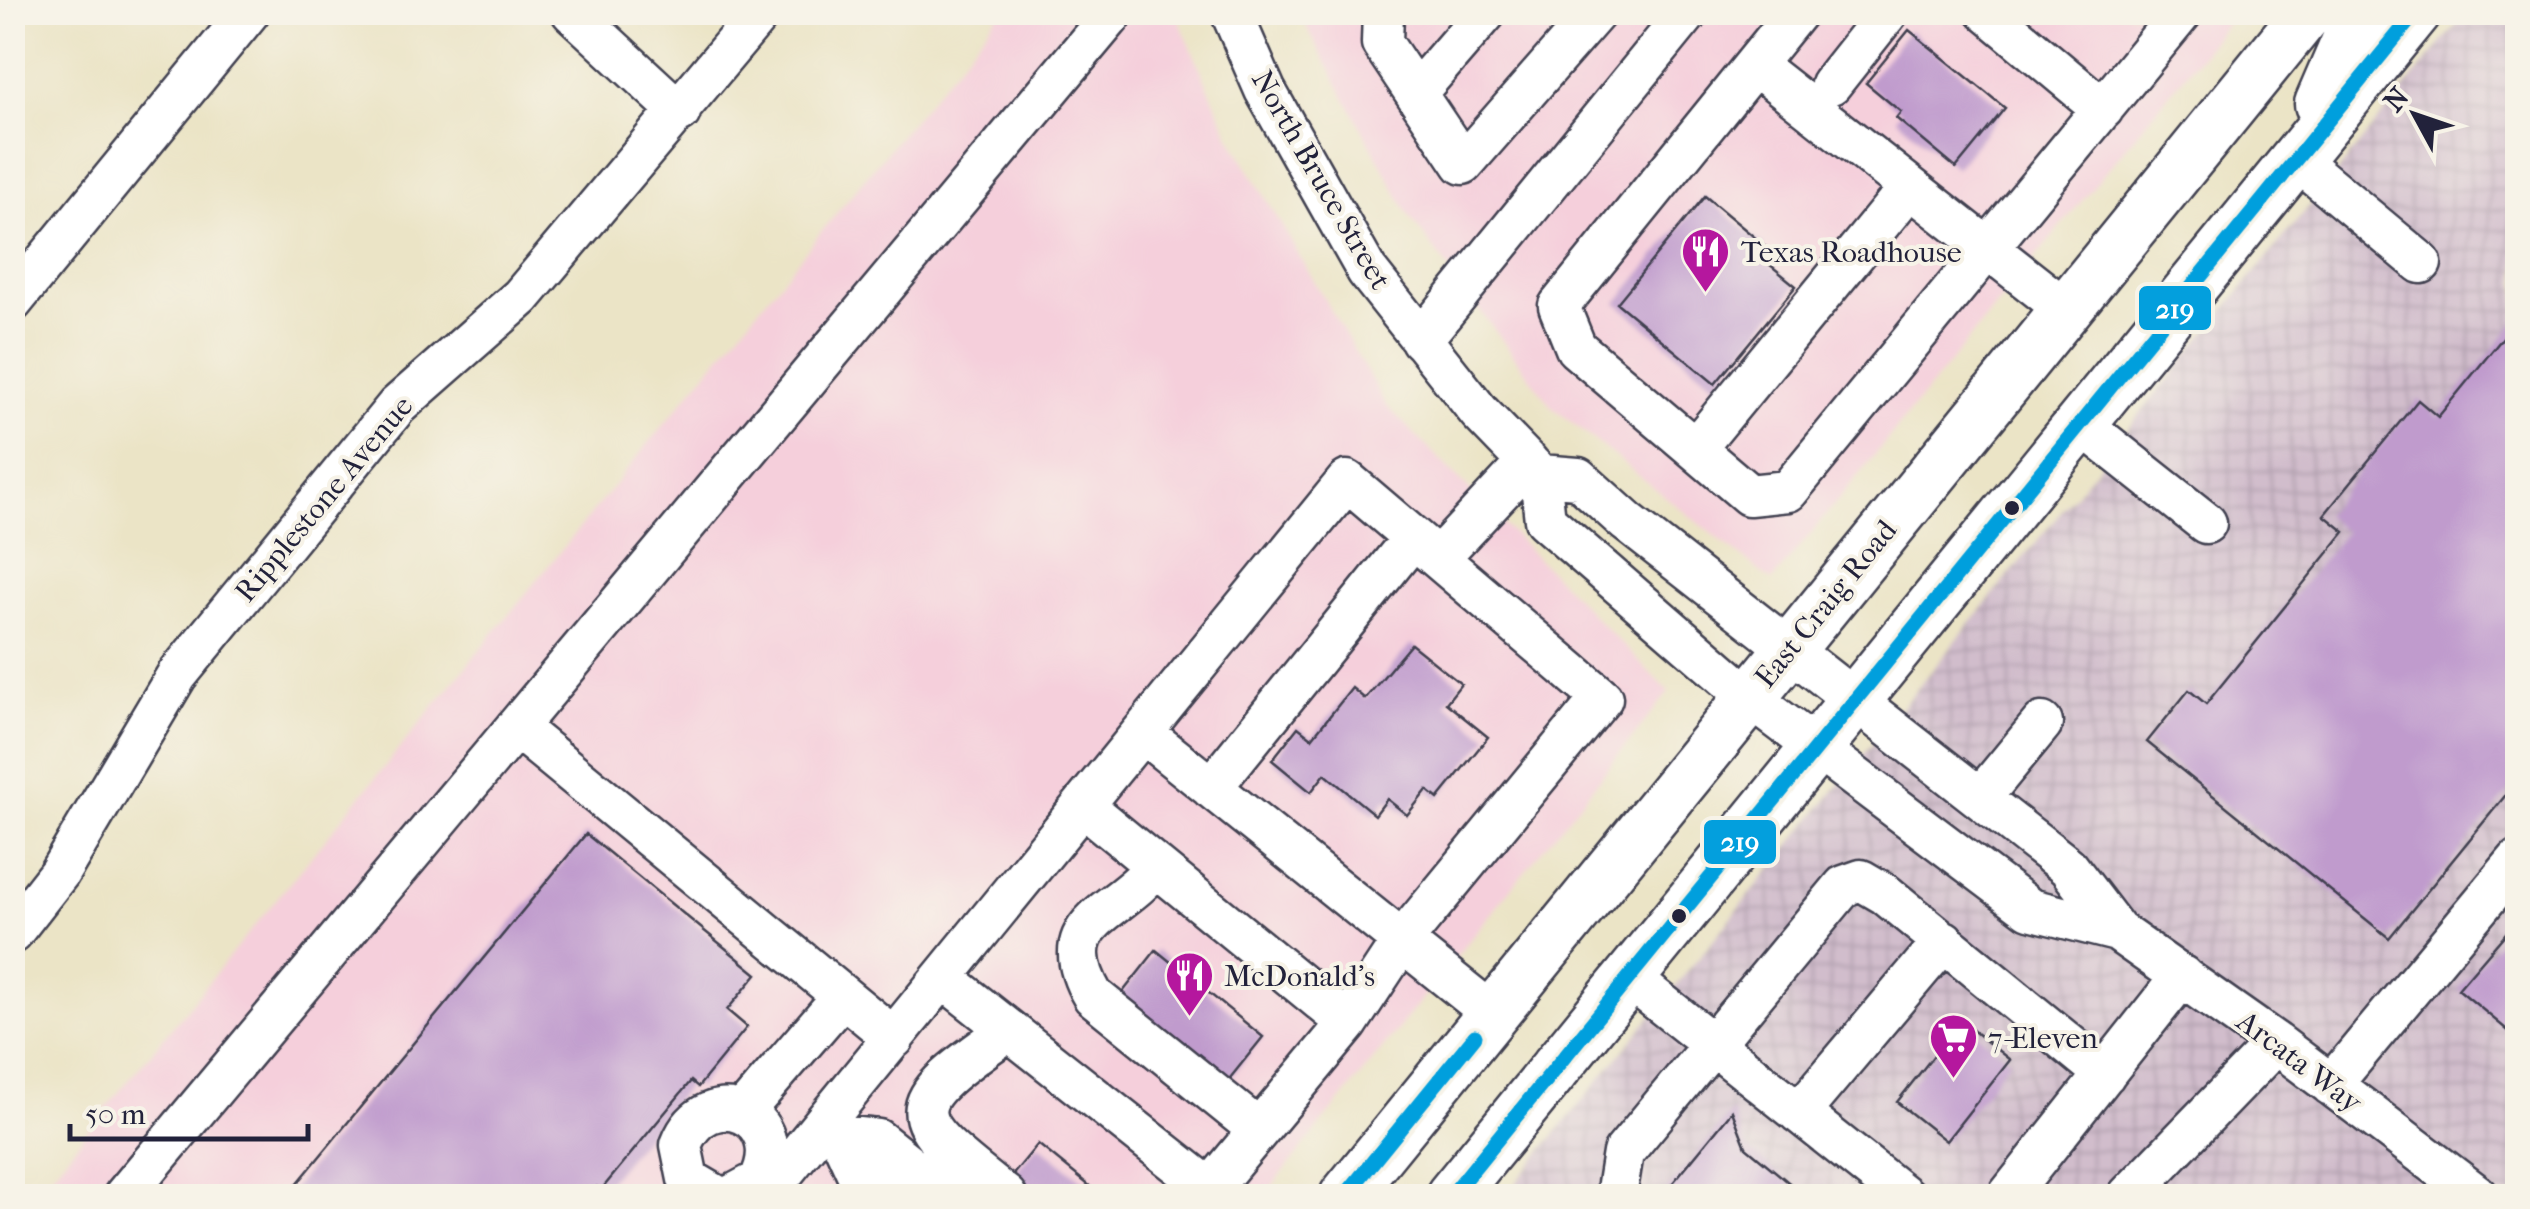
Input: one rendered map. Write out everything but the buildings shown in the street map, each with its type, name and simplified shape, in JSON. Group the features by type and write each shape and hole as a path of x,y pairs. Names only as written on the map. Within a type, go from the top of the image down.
{"main road":[{"name":"East Craig Road","path":"1346,1196 2308,12"},
{"path":"2297,160 2354,24 2363,12"},
{"path":"1451,1196 2416,12"}],"street":[{"path":"12,302 249,12"},
{"path":"572,12 680,112"},
{"name":"Ripplestone Avenue","path":"12,933 59,873 177,675 397,406 521,297 760,12"},
{"path":"124,1196 1114,12"},
{"name":"North Bruce Street","path":"1231,12 1266,90 1367,271 1479,412 1534,469"},
{"path":"1384,12 1382,43 1464,164 1596,12"},
{"path":"1416,93 1486,12"},
{"path":"1421,340 1688,12"},
{"path":"1830,84 1888,12"},
{"path":"1987,12 2103,108"},
{"path":"1790,15 1755,64 1558,306 1576,348 1749,495 1788,491 2182,12"},
{"path":"1755,64 2066,310"},
{"path":"2297,160 2420,263"},
{"path":"1695,449 1909,188"},
{"path":"2081,424 2206,524"},
{"path":"1534,469 1544,520 1750,697 1816,746"},
{"path":"1211,788 1425,548 1534,469 1578,478 1627,522 1856,698"},
{"path":"727,1193 832,1130 894,1038 1347,481 1602,698 1402,941 1348,1022 1207,1193 943,978"},
{"name":"Arcata Way","path":"1856,698 2068,867 2117,931 2276,1042 2478,1196"},
{"path":"1981,797 2042,723"},
{"path":"516,728 894,1038"},
{"path":"1143,733 1493,1014"},
{"name":"Arcata Way","path":"1816,746 2030,909 2117,931"},
{"path":"1083,806 1146,878 1348,1022"},
{"path":"2332,1085 2518,860"},
{"path":"1146,878 1103,909 1081,935 1076,960 1082,978 1092,996 1259,1130"},
{"path":"1613,1192 1623,1153 1844,886 1862,880 1886,894 2105,1074"},
{"path":"1799,1113 1944,941"},
{"path":"2008,1196 2182,976"},
{"path":"1628,978 1904,1196"},
{"path":"742,1114 842,996"},
{"path":"1006,1196 937,1142 924,1124 926,1100 948,1073 1009,1030"},
{"path":"2128,1196 2276,1042"},
{"path":"722,1109 742,1114 760,1127 769,1153 766,1168 727,1193 681,1159 686,1131 708,1112 722,1109"},
{"path":"832,1130 857,1173 886,1196"},
{"path":"832,1130 878,1140 948,1196"}],"shaded area":[{"path":"1000,13 1176,13 1230,136 1386,405 1669,692 1264,1196 34,1196"},
{"path":"1299,13 2235,13 1772,581 1552,407 1410,217"},
{"path":"2466,13 2517,13 2517,1196 1505,1196"}],"transit line":[{"name":"219","path":"1451,1196 2416,12"},
{"name":"219","path":"1345,1196 1475,1036"}],"place":[{"name":"Texas Roadhouse","path":"1706,294"},
{"name":"McDonald's","path":"1189,1018"},
{"name":"7-Eleven","path":"1953,1080"}]}
